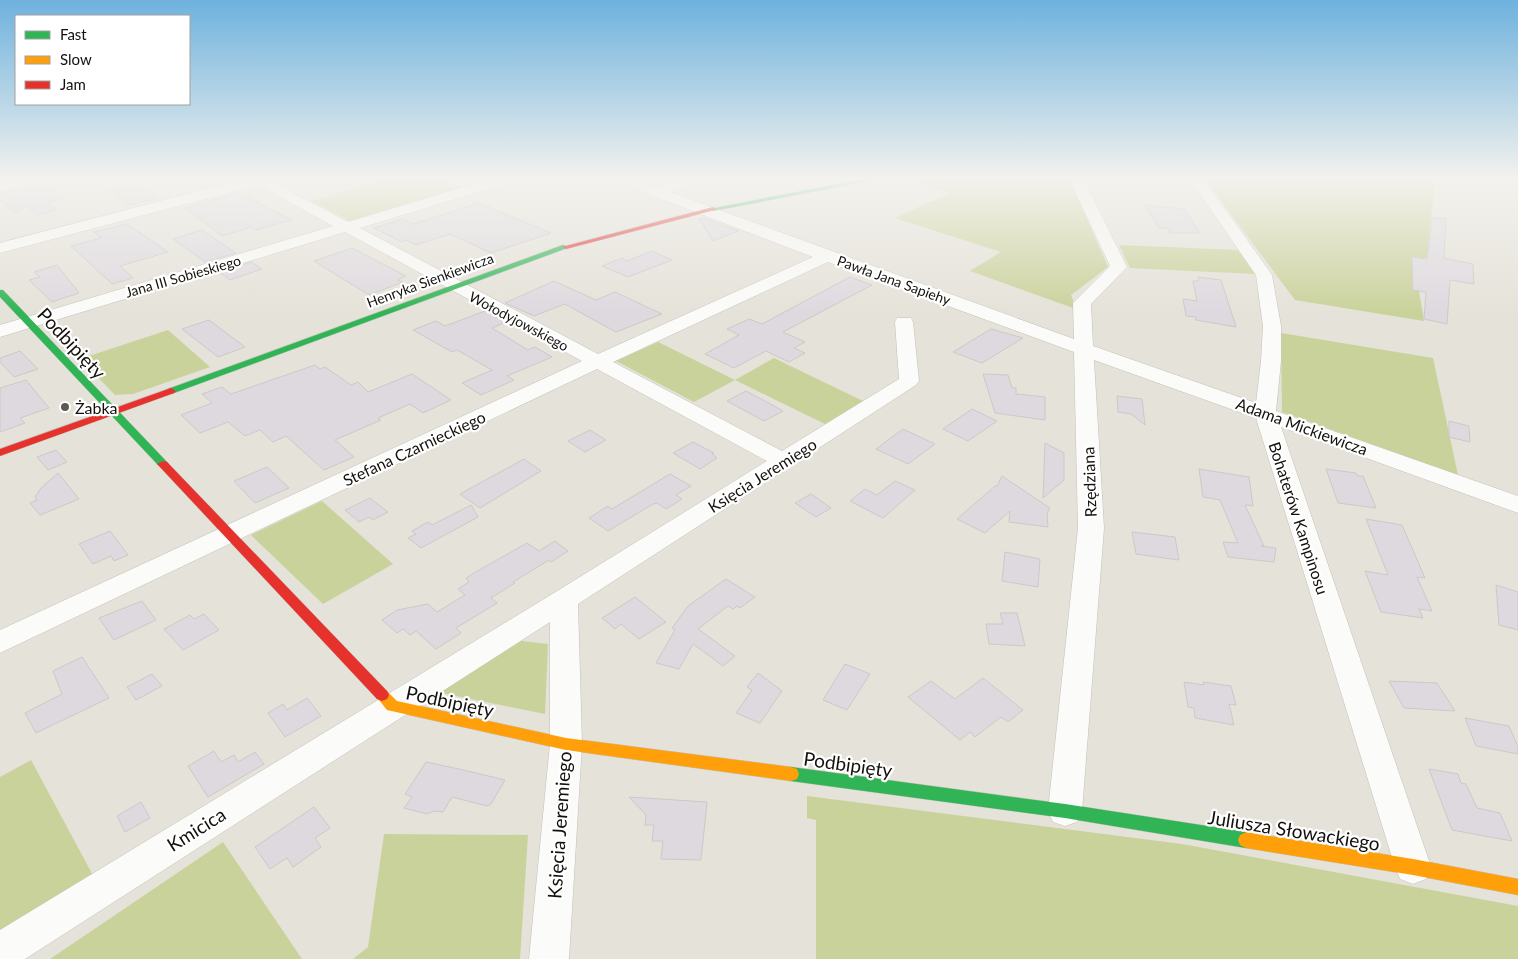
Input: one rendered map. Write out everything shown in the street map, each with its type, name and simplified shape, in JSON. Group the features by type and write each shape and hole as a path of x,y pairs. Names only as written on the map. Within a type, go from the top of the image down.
{"street":[{"path":"0,248 96,223"},
{"name":"Wołodyjowskiego","path":"338,223 784,461"},
{"name":"Jana III Sobieskiego","path":"0,331 364,223"},
{"name":"Henryka Sienkiewicza","path":"0,453 579,242 655,223"},
{"name":"Pawła Jana Sapiehy","path":"740,223 1084,350"},
{"name":"Rzędziana","path":"1065,811 1091,528 1082,303 1119,267 1098,223"},
{"name":"Bohaterów Kampinosu","path":"1228,223 1264,275 1268,288 1273,362 1265,413 1412,867"},
{"name":"Stefana Czarnieckiego","path":"0,642 596,362 828,256"},
{"name":"Podbipięty","path":"0,292 228,535 392,706 566,744 1065,811"},
{"name":"Księcia Jeremiego","path":"392,706 564,600 909,381 904,322"},
{"name":"Adama Mickiewicza","path":"1084,350 1265,413 1518,505"},
{"name":"Księcia Jeremiego","path":"549,959 566,744 564,600"},
{"name":"Kmicica","path":"0,952 392,706"},
{"name":"Juliusza Słowackiego","path":"1065,811 1518,886"}],"green space":[{"path":"910,223 1089,223 1108,267 1071,295 1076,309 970,271 1001,252"},
{"path":"1237,223 1431,223 1427,259 1412,257 1413,289 1419,291 1424,321 1295,300"},
{"path":"1119,245 1238,250 1255,274 1130,268"},
{"path":"168,330 210,367 133,394 115,395 80,359"},
{"path":"1281,333 1433,358 1458,475 1282,412"},
{"path":"658,342 735,380 694,402 616,361"},
{"path":"774,358 863,401 825,424 735,380"},
{"path":"322,501 393,564 323,604 251,535"},
{"path":"514,640 548,644 545,714 432,691"},
{"path":"31,760 96,881 0,940 0,777"},
{"path":"807,796 1182,844 1518,906 1518,959 816,959 816,820 807,818"},
{"path":"384,834 528,835 520,959 353,959 368,947"},
{"path":"223,842 302,959 50,959"}],"building":[{"path":"204,223 282,223 256,230 251,227 222,236"},
{"path":"390,223 526,223 551,233 491,253 450,234 416,245 406,240 402,242 374,228"},
{"path":"701,223 716,223 738,231 713,241"},
{"path":"1156,223 1193,223 1200,233 1170,233 1167,228 1159,228"},
{"path":"1431,223 1446,223 1444,258 1473,264 1474,284 1450,280 1447,324 1424,319 1426,292 1413,290 1412,257 1427,259"},
{"path":"127,224 168,252 120,266 133,278 112,284 71,246 101,238 94,232"},
{"path":"202,230 236,253 205,262 173,239"},
{"path":"352,248 406,276 397,280 403,282 369,295 314,261"},
{"path":"652,251 672,260 628,277 602,266 622,258 627,261"},
{"path":"251,262 262,269 230,280 219,272"},
{"path":"57,265 79,293 52,302 29,280 40,277 34,272"},
{"path":"850,277 872,285 783,332 805,342 794,348 805,353 789,362 766,351 734,368 705,354 739,335 727,329 749,319 762,324"},
{"path":"1198,277 1221,280 1236,327 1196,320 1196,317 1186,316 1183,299 1197,301 1193,281 1199,281"},
{"path":"554,281 596,300 615,292 662,314 616,332 565,304 534,316 505,303"},
{"path":"485,311 506,322 492,328 528,350 535,347 552,357 507,376 514,380 481,395 462,383 492,370 457,350 452,352 413,330 436,321 445,326"},
{"path":"209,320 245,347 218,357 182,329"},
{"path":"991,329 1023,338 982,363 953,352"},
{"path":"20,351 38,369 14,377 0,362 0,358"},
{"path":"315,365 320,369 325,367 351,385 358,382 368,392 412,374 451,400 423,413 410,404 378,418 381,420 335,440 354,457 324,470 286,436 273,442 260,430 245,436 228,422 200,433 181,415 212,403 202,394 222,387 231,394"},
{"path":"983,374 1008,375 1012,388 1016,388 1016,394 1045,397 1045,420 995,413"},
{"path":"26,380 49,408 20,418 25,423 0,432 0,388"},
{"path":"746,391 783,411 764,421 727,401"},
{"path":"1117,396 1142,399 1145,425 1131,414 1118,412"},
{"path":"972,409 997,421 968,441 943,429"},
{"path":"1449,421 1469,426 1470,442 1449,437"},
{"path":"903,429 935,444 908,464 876,449"},
{"path":"590,430 606,440 585,452 568,441"},
{"path":"693,442 714,453 712,454 717,458 700,469 673,453"},
{"path":"1045,443 1064,453 1064,480 1043,498"},
{"path":"56,450 67,462 48,470 37,457"},
{"path":"524,459 541,471 480,508 460,494"},
{"path":"267,467 289,488 255,503 234,481"},
{"path":"1199,469 1249,477 1253,506 1245,505 1264,546 1261,546 1276,548 1274,562 1228,557 1223,542 1238,543 1220,500 1203,497"},
{"path":"1326,469 1356,473 1357,476 1363,476 1376,508 1338,503"},
{"path":"58,473 79,499 40,515 30,503 37,500 35,497 41,488"},
{"path":"670,474 691,486 676,495 682,499 666,509 657,503 653,504 608,531 589,518 608,506 612,509"},
{"path":"1002,476 1050,508 1047,514 1048,527 1009,522 1010,511 985,533 957,519 997,486"},
{"path":"895,481 915,490 883,518 850,501 865,489 877,495"},
{"path":"811,494 831,508 816,517 795,503"},
{"path":"370,498 388,512 373,520 369,517 359,522 345,510"},
{"path":"471,505 478,517 421,548 408,538 416,534 412,531 428,522 432,525"},
{"path":"1366,519 1402,525 1425,578 1417,577 1432,611 1419,609 1423,618 1381,612 1365,571 1388,575"},
{"path":"110,531 128,555 114,561 111,556 93,564 79,544"},
{"path":"1132,532 1175,537 1179,560 1136,554"},
{"path":"555,541 568,551 551,562 549,560 491,598 497,603 456,628 461,633 436,649 416,631 410,635 403,629 397,633 382,620 397,610 428,604 437,612 465,595 458,589 469,582 466,578 474,573 527,543 539,551"},
{"path":"1005,552 1040,559 1038,587 1002,581"},
{"path":"726,579 755,597 740,608 737,606 733,609 728,606 698,629 735,656 723,666 693,644 679,669 656,663 675,630 672,628 688,606"},
{"path":"1496,585 1518,592 1518,630 1499,625"},
{"path":"635,597 666,622 639,639 621,624 615,629 602,618"},
{"path":"142,601 156,620 114,640 99,618"},
{"path":"1000,613 1017,613 1025,646 989,644 986,624 1003,624"},
{"path":"204,614 219,630 183,650 164,629 190,615 194,619"},
{"path":"82,657 109,698 36,733 25,713 62,694 53,671"},
{"path":"845,664 870,674 847,710 823,700"},
{"path":"758,673 782,691 760,723 736,713 752,690 747,687"},
{"path":"152,674 162,686 136,700 127,687"},
{"path":"983,678 1023,710 1008,722 1001,717 975,737 970,732 960,740 908,697 931,681 955,699"},
{"path":"1389,681 1437,683 1455,711 1404,708"},
{"path":"1184,682 1204,685 1203,682 1231,686 1236,705 1229,704 1234,725 1195,718 1194,708 1188,707"},
{"path":"307,698 321,716 285,737 268,713 283,704 287,710"},
{"path":"1465,718 1509,726 1518,747 1518,754 1476,746"},
{"path":"214,751 221,762 234,755 238,762 255,752 264,764 208,797 188,766"},
{"path":"426,762 505,780 491,804 487,806 452,797 443,812 434,811 427,814 404,808 412,797 405,794"},
{"path":"1429,769 1458,774 1461,783 1466,784 1477,808 1500,813 1512,841 1452,830"},
{"path":"629,797 707,802 701,860 661,859 663,841 652,841 654,825 645,825 646,815"},
{"path":"141,802 150,818 125,832 117,816"},
{"path":"314,807 330,828 315,838 321,847 293,867 287,858 270,869 255,847"}],"traffic: fast":[{"path":"171,391 566,247"},
{"path":"0,292 163,464"},
{"path":"791,774 1065,811 1246,840"}],"traffic: slow":[{"path":"382,695 392,706 566,744 791,774"},
{"path":"1246,840 1413,867 1518,887"}],"traffic: jam":[{"path":"566,247 660,223"},
{"path":"0,453 171,391"},
{"path":"163,464 382,695"}],"place":[{"name":"Żabka","path":"65,407"}]}
